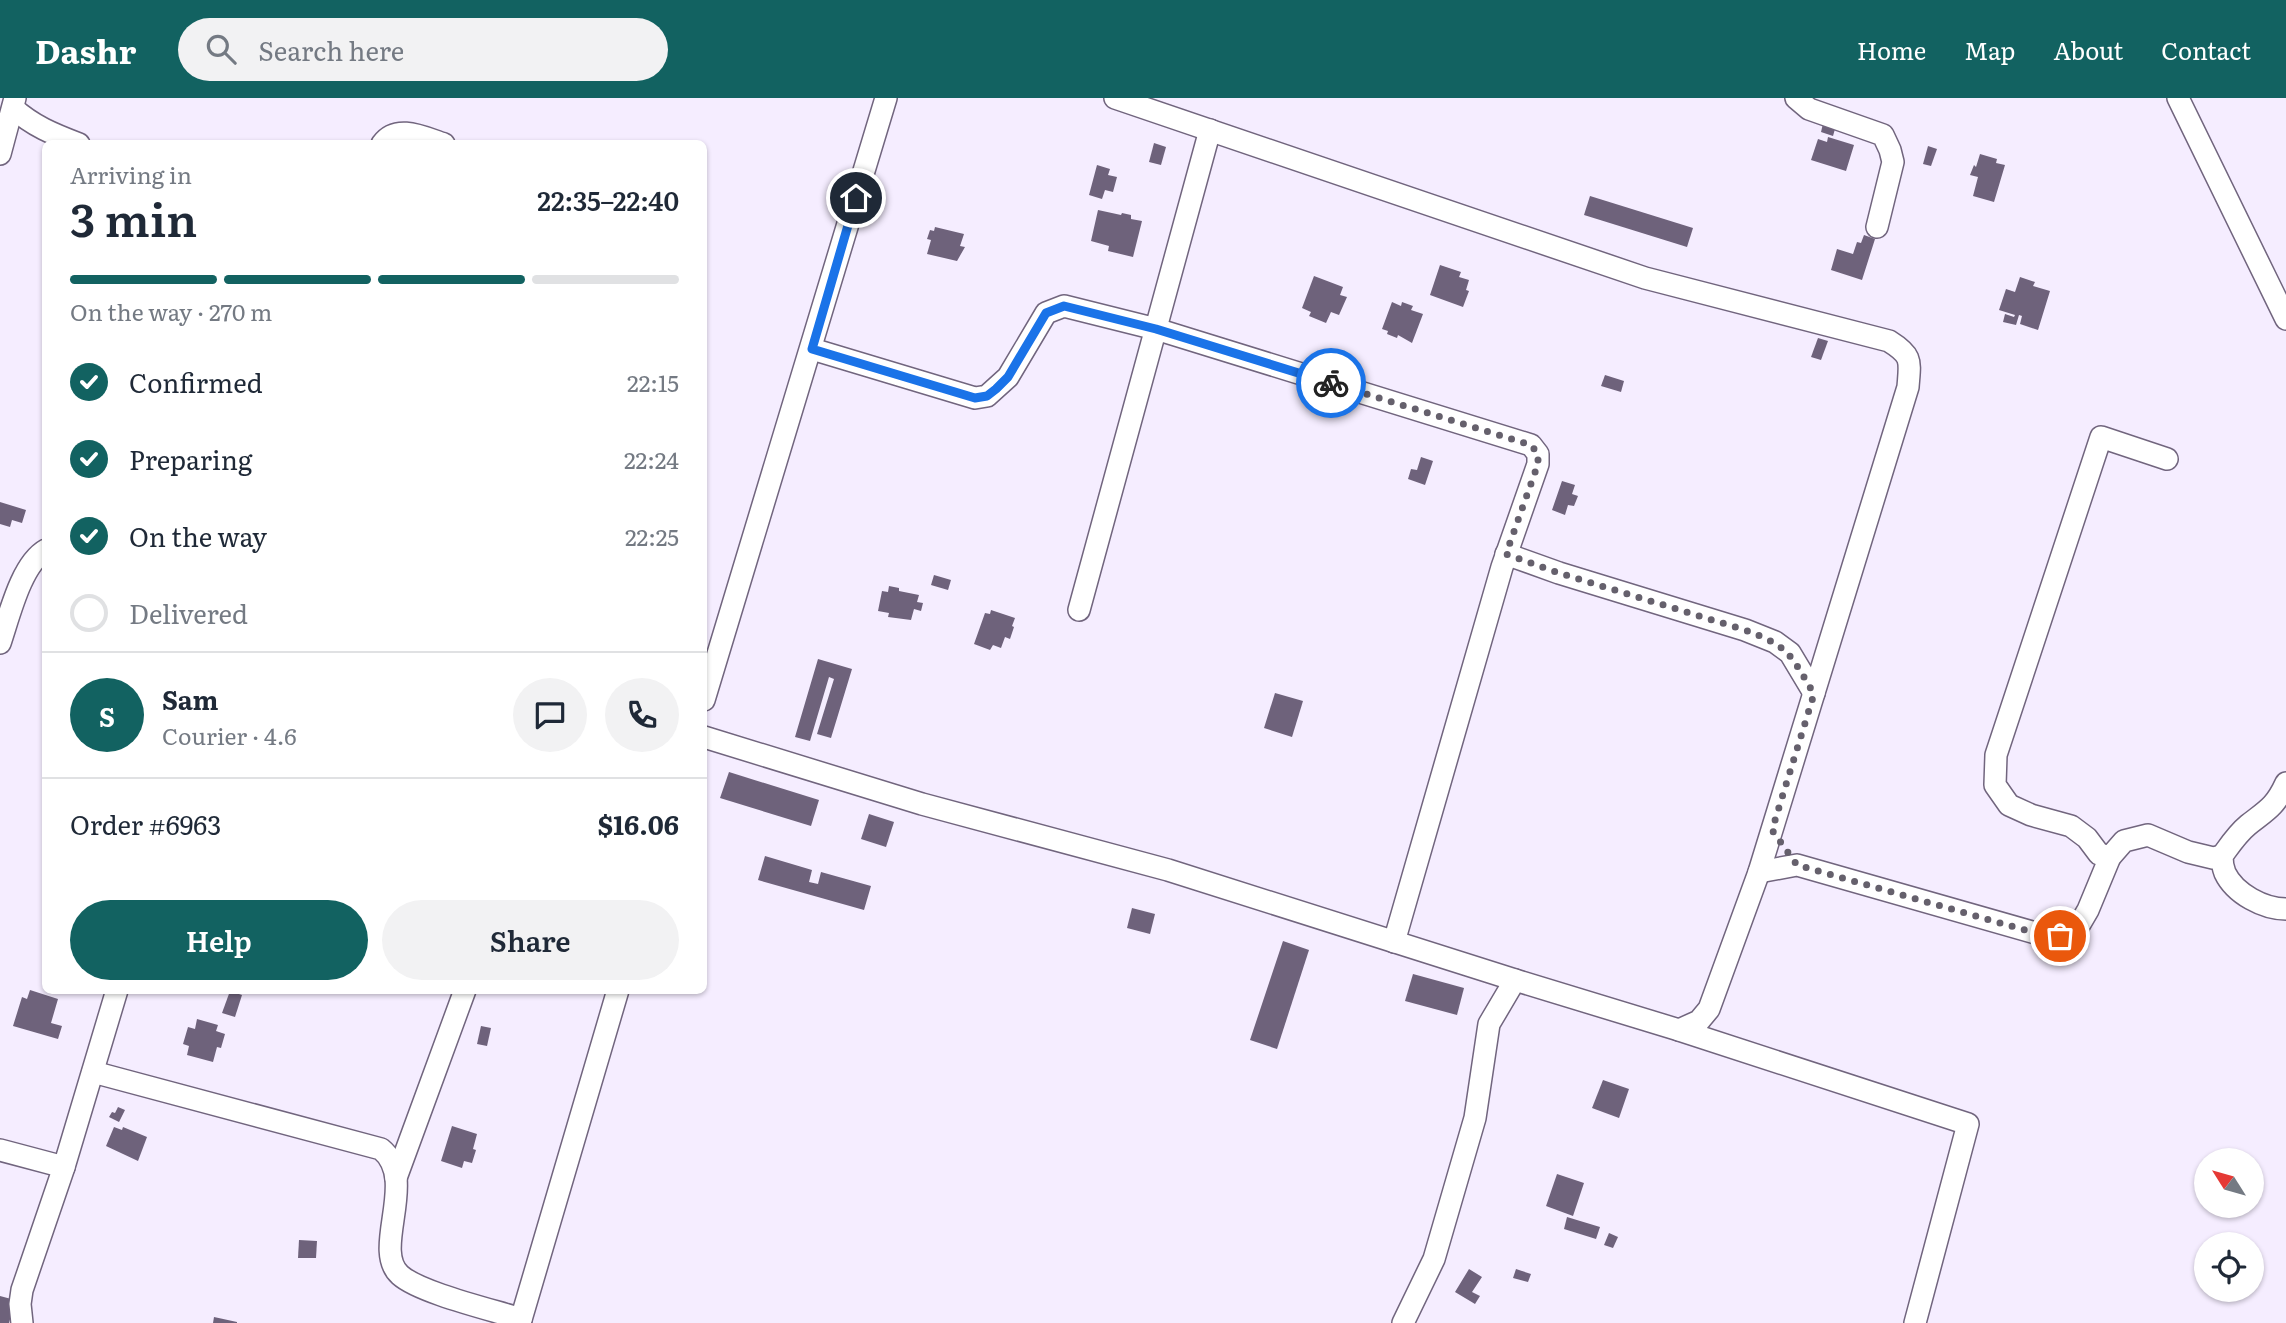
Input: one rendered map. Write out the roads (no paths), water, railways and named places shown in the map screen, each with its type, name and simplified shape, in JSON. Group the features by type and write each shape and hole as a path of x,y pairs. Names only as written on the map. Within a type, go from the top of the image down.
{"street":[{"path":"707,690 886,98"},
{"path":"1115,98 1645,278 1889,341 1904,350 1909,364 1908,387 1759,872 1709,1009 1699,1021 1679,1030"},
{"path":"1796,98 1809,109 1883,135 1891,150 1893,162 1877,227"},
{"path":"2178,98 2286,319"},
{"path":"14,103 29,122 69,140"},
{"path":"0,154 14,103"},
{"path":"1079,610 1210,130"},
{"path":"385,140 404,132 431,140"},
{"path":"812,349 975,398 987,396 1008,377 1046,313 1064,306 1156,329 1531,445 1538,454 1538,464 1506,554 1394,942"},
{"path":"2110,856 2099,854 2087,838 2071,826 2031,815 2009,805 1995,785 1996,755 2101,438 2167,459"},
{"path":"0,643 27,569 42,552"},
{"path":"1506,554 1775,642 1790,653 1814,694"},
{"path":"707,738 922,804 1168,870 1679,1030 1968,1124 1915,1323"},
{"path":"1759,872 1797,865 2046,936 2074,934 2088,910 2110,856 2124,841 2148,835 2188,852 2213,858 2222,856 2248,825 2265,814 2280,797 2286,783"},
{"path":"1772,830 1797,865"},
{"path":"2222,856 2224,871 2231,882 2250,898 2276,909 2286,909"},
{"path":"1403,1323 1434,1259 1471,1130 1489,1024 1515,980"},
{"path":"22,1323 22,1290 64,1167 116,994"},
{"path":"464,994 396,1178 390,1253 398,1274 415,1286 520,1321 617,994"},
{"path":"93,1072 381,1149 393,1163 396,1178"},
{"path":"0,1150 64,1167"}]}
